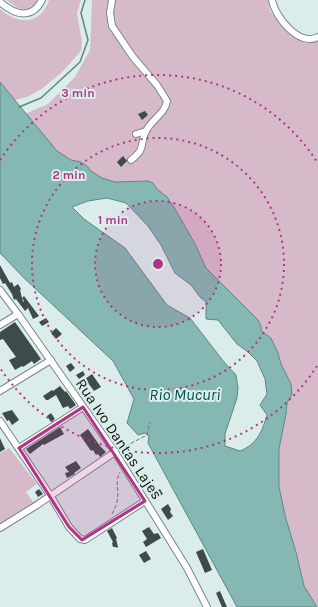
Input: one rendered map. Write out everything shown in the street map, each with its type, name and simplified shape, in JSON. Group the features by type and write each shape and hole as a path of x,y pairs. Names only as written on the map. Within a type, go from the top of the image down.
{"street":[{"path":"0,2 17,12 25,14 31,13 37,8 42,0"},
{"path":"112,0 110,13 112,26 133,57 157,85 167,101 167,106 164,111 146,131 141,151 131,160"},
{"path":"272,0 273,8 281,20 293,32 304,38 311,39 318,36"},
{"path":"148,118 153,122"},
{"path":"136,134 146,131"},
{"name":"Rua Ivo Dantas Lajes","path":"0,290 115,452 187,568 207,607"},
{"path":"0,325 18,314"},
{"path":"0,391 51,360"},
{"path":"18,448 83,407"},
{"path":"0,421 80,539 85,540 145,501"},
{"path":"0,528 115,452"}],"path":[{"path":"115,452 147,435 150,422"},
{"path":"111,523 117,501 117,477 123,465"}],"highlighted area":[{"path":"83,407 145,501 82,540 69,527 19,448"}],"shaded area":[{"path":"6,0 38,0 34,5 26,10 18,8"},
{"path":"49,0 81,0 77,13 82,42 81,51 63,71 43,88 27,97 15,100 0,82 0,9 17,19 29,20 39,16 43,12"},
{"path":"92,0 268,0 270,11 293,36 306,43 318,41 318,607 304,586 279,487 279,449 287,403 292,394 291,384 271,338 261,331 261,326 258,320 206,268 195,244 175,209 167,197 157,189 153,183 148,181 115,182 102,178 81,162 71,160 57,151 25,114 48,104 75,77 90,50"},
{"path":"9,448 37,484 26,492 33,502 45,494 46,496 0,525 0,453"}],"water":[{"name":"Rio Mucuri","path":"0,82 57,151 71,160 81,162 102,178 115,182 148,181 153,183 157,189 167,197 175,209 195,244 206,268 258,320 261,326 261,331 271,338 291,384 292,394 287,403 279,449 279,487 304,586 317,607 237,607 148,443 149,436 145,433 138,435 127,423 134,399 113,361 24,278 0,253","holes":["107,198 126,203 148,226 161,245 175,273 191,285 206,302 206,319 218,320 237,344 257,361 265,379 267,394 260,405 267,415 258,437 251,445 240,451 225,446 225,434 237,398 238,388 236,375 190,318 167,305 125,248 84,219 72,207 88,201"]}],"building":[{"path":"145,111 148,115 142,120 138,114"},
{"path":"123,156 127,161 121,167 117,162"},
{"path":"0,265 10,283 12,282 14,287 18,284 21,289 22,298 24,296 39,316 33,319 28,308 25,311 16,299 14,300 5,283 3,284 0,278"},
{"path":"46,318 49,322 42,326 39,322"},
{"path":"15,322 41,359 34,364 32,361 15,370 9,360 16,357 3,339 0,340 0,332"},
{"path":"56,328 62,334 56,339 51,333"},
{"path":"71,363 75,368 70,372 66,366"},
{"path":"83,371 85,375 79,379 76,375"},
{"path":"92,374 101,387 94,391 85,379"},
{"path":"60,386 65,392 66,391 76,405 70,409 68,406 63,408 56,395 48,400 46,400 43,396"},
{"path":"12,410 19,420 12,425 9,420 7,421 2,413"},
{"path":"51,413 55,419 51,422 47,416"},
{"path":"60,427 64,434 44,445 43,444 30,454 26,449"},
{"path":"88,429 106,452 100,457 98,454 96,455 93,450 91,451 80,435"},
{"path":"0,438 5,449 0,452"},
{"path":"76,461 81,468 74,473 75,474 67,478 65,473 69,472 65,467"},
{"path":"39,489 43,494 38,497 35,492"},
{"path":"160,489 163,494 157,498 153,493"},
{"path":"168,504 171,509 170,512 173,516 168,520 161,509"},
{"path":"149,527 154,534 158,533 161,538 146,547 143,542 147,539 142,531"},
{"path":"112,528 117,538 117,548 113,547 113,542 107,531"},
{"path":"203,549 212,570 205,573 196,552"},
{"path":"146,551 151,559 144,563 139,555"},
{"path":"220,591 227,607 222,607 216,593"}],"waterway":[{"path":"19,107 41,98 80,62 88,40 81,13 85,0"}]}
